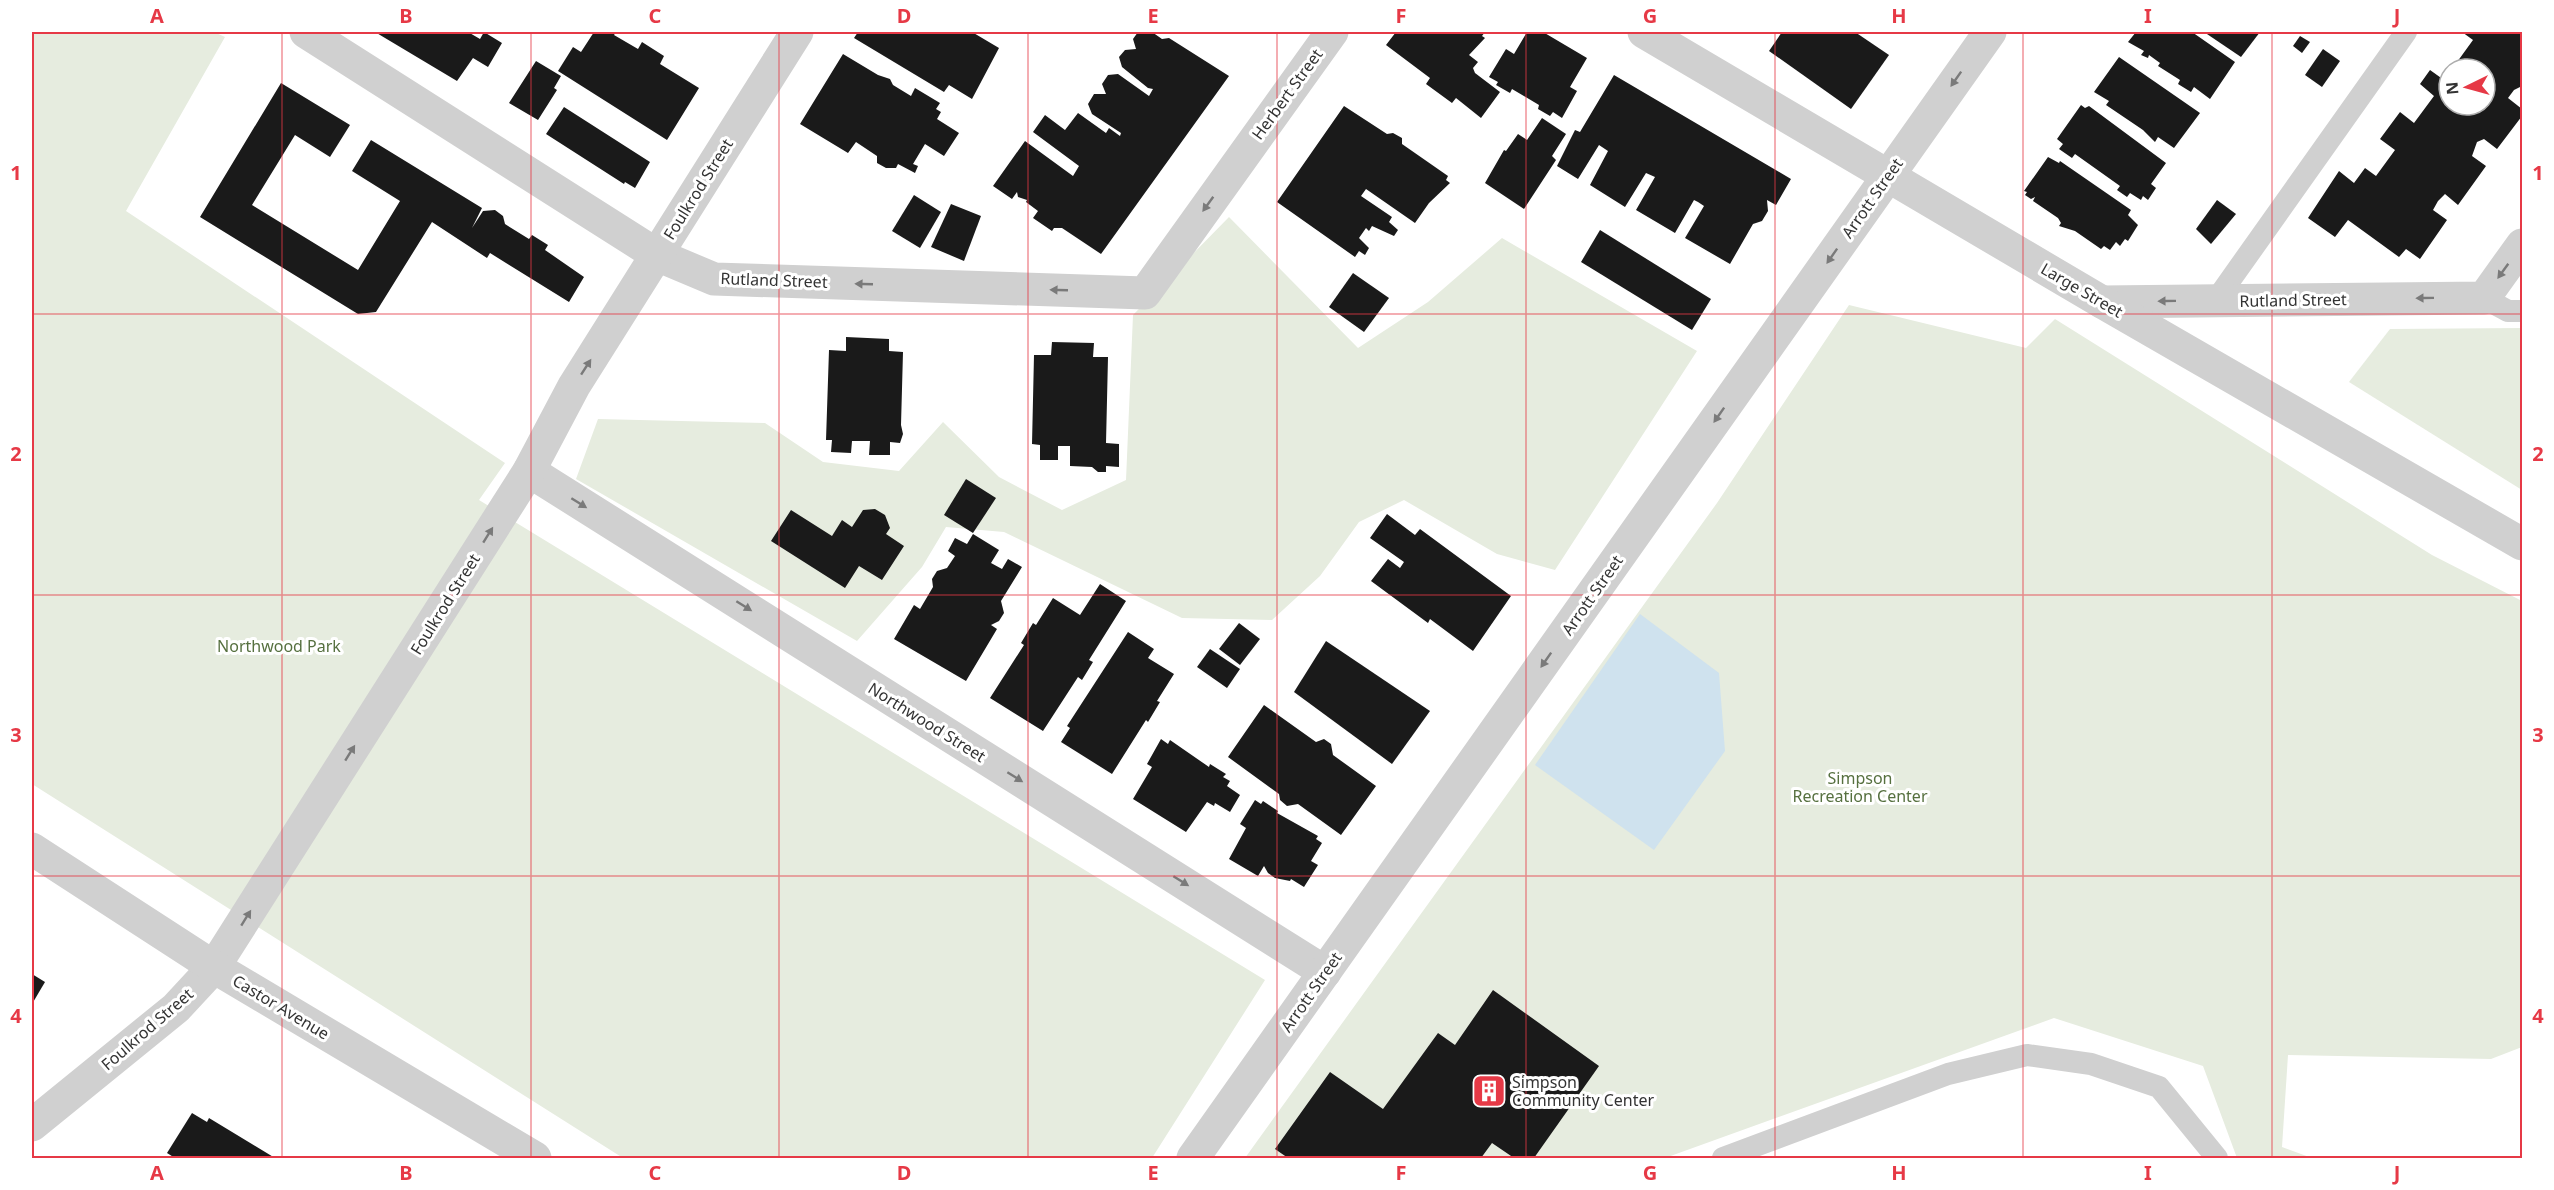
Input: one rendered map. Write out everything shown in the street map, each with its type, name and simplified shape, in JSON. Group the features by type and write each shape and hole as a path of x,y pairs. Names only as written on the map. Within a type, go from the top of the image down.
{"street":[{"name":"Foulkrod Street","path":"32,1125 176,1008 214,967 529,471 574,386 797,32"},
{"name":"Herbert Street","path":"1242,157 1332,32"},
{"name":"Large Street","path":"1644,32 2102,302 2523,544"},
{"name":"Arrott Street","path":"1194,1158 1990,32"},
{"name":"Rutland Street","path":"313,33 657,255 714,279 1145,293 1242,157"},
{"path":"2484,298 2523,244"},
{"name":"Rutland Street","path":"2102,302 2484,298"},
{"name":"Northwood Street","path":"529,471 1325,972"},
{"name":"Castor Avenue","path":"32,849 214,967 535,1158"}],"lane":[{"path":"2216,300 2406,32"},
{"path":"2484,298 2508,311 2523,311"},
{"path":"1723,1158 1947,1074 2027,1055 2091,1064 2159,1087 2217,1158"}],"green space":[{"name":"Northwood Park","path":"32,32 214,32 225,37 126,211 505,463 479,500 1265,980 1152,1158 623,1158 32,784"},
{"path":"1229,217 1358,348 1428,302 1502,238 1697,351 1555,570 1497,554 1404,500 1359,522 1320,576 1272,620 1182,618 1004,532 946,527 922,567 857,641 576,479 598,419 765,423 823,462 899,471 943,422 999,477 1062,510 1126,480 1133,315"},
{"name":"Simpson Recreation Center","path":"1849,305 2026,348 2055,319 2432,555 2522,601 2522,1047 2491,1059 2288,1055 2282,1147 2312,1158 2237,1158 2203,1066 2054,1018 1665,1158 1245,1158 1717,503"},
{"path":"2522,328 2522,490 2349,382 2390,329"}],"water":[{"path":"1640,614 1719,673 1725,751 1654,850 1535,765"}],"building":[{"path":"375,32 468,32 480,39 484,32 502,43 488,67 473,58 457,81"},
{"path":"594,32 616,32 614,35 638,49 642,42 664,56 660,64 699,88 667,140 558,71 573,47 581,52"},
{"path":"858,32 972,32 999,48 972,99 949,85 944,92 854,38"},
{"path":"1138,32 1152,32 1162,39 1169,38 1229,76 1101,254 1062,228 1054,228 1052,231 1033,218 1038,211 1026,202 1027,200 1018,197 1017,192 1012,199 993,186 1025,141 1073,176 1079,166 1033,132 1045,115 1065,130 1078,113 1106,133 1109,128 1120,136 1121,133 1092,114 1088,104 1094,94 1106,94 1102,84 1108,75 1118,74 1149,96 1153,89 1148,88 1122,67 1119,57 1125,50 1136,49 1133,39"},
{"path":"1396,32 1485,32 1482,36 1485,38 1469,55 1478,62 1473,68 1475,73 1500,92 1481,118 1456,98 1452,103 1426,84 1430,78 1386,45"},
{"path":"1527,32 1543,32 1587,58 1570,87 1577,91 1562,118 1553,112 1550,116 1538,109 1539,105 1512,89 1510,93 1496,85 1498,82 1489,77 1506,49 1514,54"},
{"path":"1782,32 1855,32 1889,55 1851,109 1769,51"},
{"path":"2136,32 2192,32 2235,62 2210,99 2194,87 2191,92 2178,84 2180,80 2158,66 2160,63 2149,55 2148,58 2141,55 2144,51 2128,42"},
{"path":"2204,32 2260,32 2241,57"},
{"path":"2462,32 2522,32 2522,86 2514,90 2508,98 2522,109 2522,116 2497,149 2484,139 2477,142 2472,156 2486,166 2458,205 2445,194 2438,201 2433,210 2447,220 2420,259 2406,249 2399,257 2348,220 2335,237 2308,218 2339,171 2354,183 2365,168 2376,176 2395,150 2380,139 2400,112 2414,123 2434,96 2420,84 2430,70 2437,75 2437,117 2497,117 2497,57 2461,57 2473,40"},
{"path":"2300,36 2310,42 2302,53 2293,46"},
{"path":"2323,49 2340,61 2322,87 2305,75"},
{"path":"843,54 878,75 890,79 893,85 911,96 915,88 940,103 936,109 941,112 937,119 959,133 944,156 925,144 913,164 918,166 915,173 898,164 896,168 886,168 877,163 877,156 856,142 848,153 800,124"},
{"path":"2119,57 2200,113 2174,148 2158,137 2155,142 2143,130 2106,105 2109,101 2094,92"},
{"path":"536,61 561,76 554,88 557,90 538,120 509,103"},
{"path":"1614,75 1791,179 1776,205 1767,200 1768,211 1762,221 1753,224 1730,264 1685,238 1704,206 1698,202 1694,200 1675,233 1636,210 1655,177 1646,173 1625,207 1590,185 1608,151 1599,145 1578,179 1557,166 1575,130 1580,132"},
{"path":"281,83 350,125 330,157 295,135 252,205 358,270 400,201 352,171 371,140 482,208 472,228 483,211 495,210 503,216 505,224 529,239 532,235 548,245 545,250 584,277 569,302 490,253 487,258 432,222 376,312 358,314 200,217"},
{"path":"2081,105 2085,108 2089,106 2166,163 2151,184 2156,188 2148,200 2143,196 2141,200 2130,193 2127,197 2117,190 2120,186 2075,154 2072,158 2059,149 2063,144 2057,139"},
{"path":"1344,106 1387,134 1393,133 1402,138 1402,144 1448,176 1446,180 1450,183 1429,203 1415,223 1366,189 1361,196 1392,217 1389,222 1398,230 1394,236 1372,226 1369,231 1366,228 1359,238 1369,248 1365,255 1359,251 1355,257 1277,202"},
{"path":"564,107 650,162 635,188 625,182 624,184 546,134"},
{"path":"1542,118 1566,134 1552,156 1556,160 1524,209 1485,183 1504,150 1506,151 1518,134 1527,140"},
{"path":"2048,157 2059,163 2060,161 2131,210 2128,215 2138,225 2128,241 2125,239 2120,246 2116,242 2110,250 2104,246 2101,249 2075,231 2059,226 2061,223 2058,218 2033,201 2035,197 2031,199 2025,195 2027,192 2024,191"},
{"path":"914,195 941,212 920,248 892,231"},
{"path":"2217,200 2236,214 2211,244 2196,229"},
{"path":"951,204 981,216 964,261 931,247"},
{"path":"1600,230 1711,299 1692,330 1581,262"},
{"path":"1353,273 1389,298 1364,332 1329,307"},
{"path":"846,337 889,339 889,351 903,352 901,425 903,434 900,443 890,442 890,455 869,455 870,441 852,441 851,453 831,452 832,440 826,440 829,350 846,351"},
{"path":"1052,342 1094,343 1093,357 1108,357 1106,443 1119,444 1119,467 1106,466 1106,472 1098,472 1092,467 1070,466 1070,446 1058,446 1058,460 1040,460 1040,445 1032,444 1034,355 1051,355"},
{"path":"966,479 996,498 973,533 944,515"},
{"path":"875,509 885,515 890,528 886,534 904,546 882,580 859,566 845,588 771,541 791,510 832,536 842,520 852,527 863,510"},
{"path":"1387,514 1415,535 1420,529 1511,596 1473,651 1430,619 1428,623 1371,581 1388,559 1400,568 1404,562 1370,538"},
{"path":"973,534 999,550 991,563 1002,569 1008,559 1022,567 1001,601 1004,613 999,621 991,625 997,629 966,681 894,639 914,605 920,609 933,587 932,579 937,571 947,568 955,556 948,551 955,538 967,544"},
{"path":"1100,584 1126,601 1089,660 1093,662 1082,680 1078,677 1043,731 990,698 1024,645 1021,643 1033,623 1036,625 1053,598 1080,615"},
{"path":"1239,623 1260,639 1240,665 1219,649"},
{"path":"1128,632 1154,649 1148,658 1174,674 1157,701 1160,702 1148,722 1146,720 1112,774 1061,742 1070,728 1067,726"},
{"path":"1326,641 1430,711 1392,764 1294,692"},
{"path":"1210,649 1240,669 1227,688 1197,667"},
{"path":"1264,705 1316,742 1324,739 1331,744 1333,755 1376,786 1341,835 1298,804 1287,806 1280,800 1279,794 1228,757"},
{"path":"1161,739 1168,744 1170,740 1209,767 1210,764 1226,774 1223,777 1230,781 1227,786 1240,795 1230,812 1215,803 1214,806 1207,802 1186,832 1133,799 1152,767 1147,764"},
{"path":"1255,800 1261,804 1263,801 1278,811 1277,813 1318,836 1316,839 1322,843 1311,861 1318,865 1304,887 1291,879 1290,881 1275,878 1264,866 1258,876 1229,859 1246,828 1240,824"},
{"path":"32,974 45,982 32,1004"},
{"name":"Simpson Community Center","path":"1493,990 1599,1066 1534,1158 1514,1158 1492,1143 1481,1158 1288,1158 1275,1149 1330,1072 1383,1109 1438,1033 1455,1045"},
{"path":"192,1113 207,1122 209,1118 275,1158 175,1158 167,1153"}],"place":[{"name":"Simpson Community Center","path":"1489,1091"}]}
